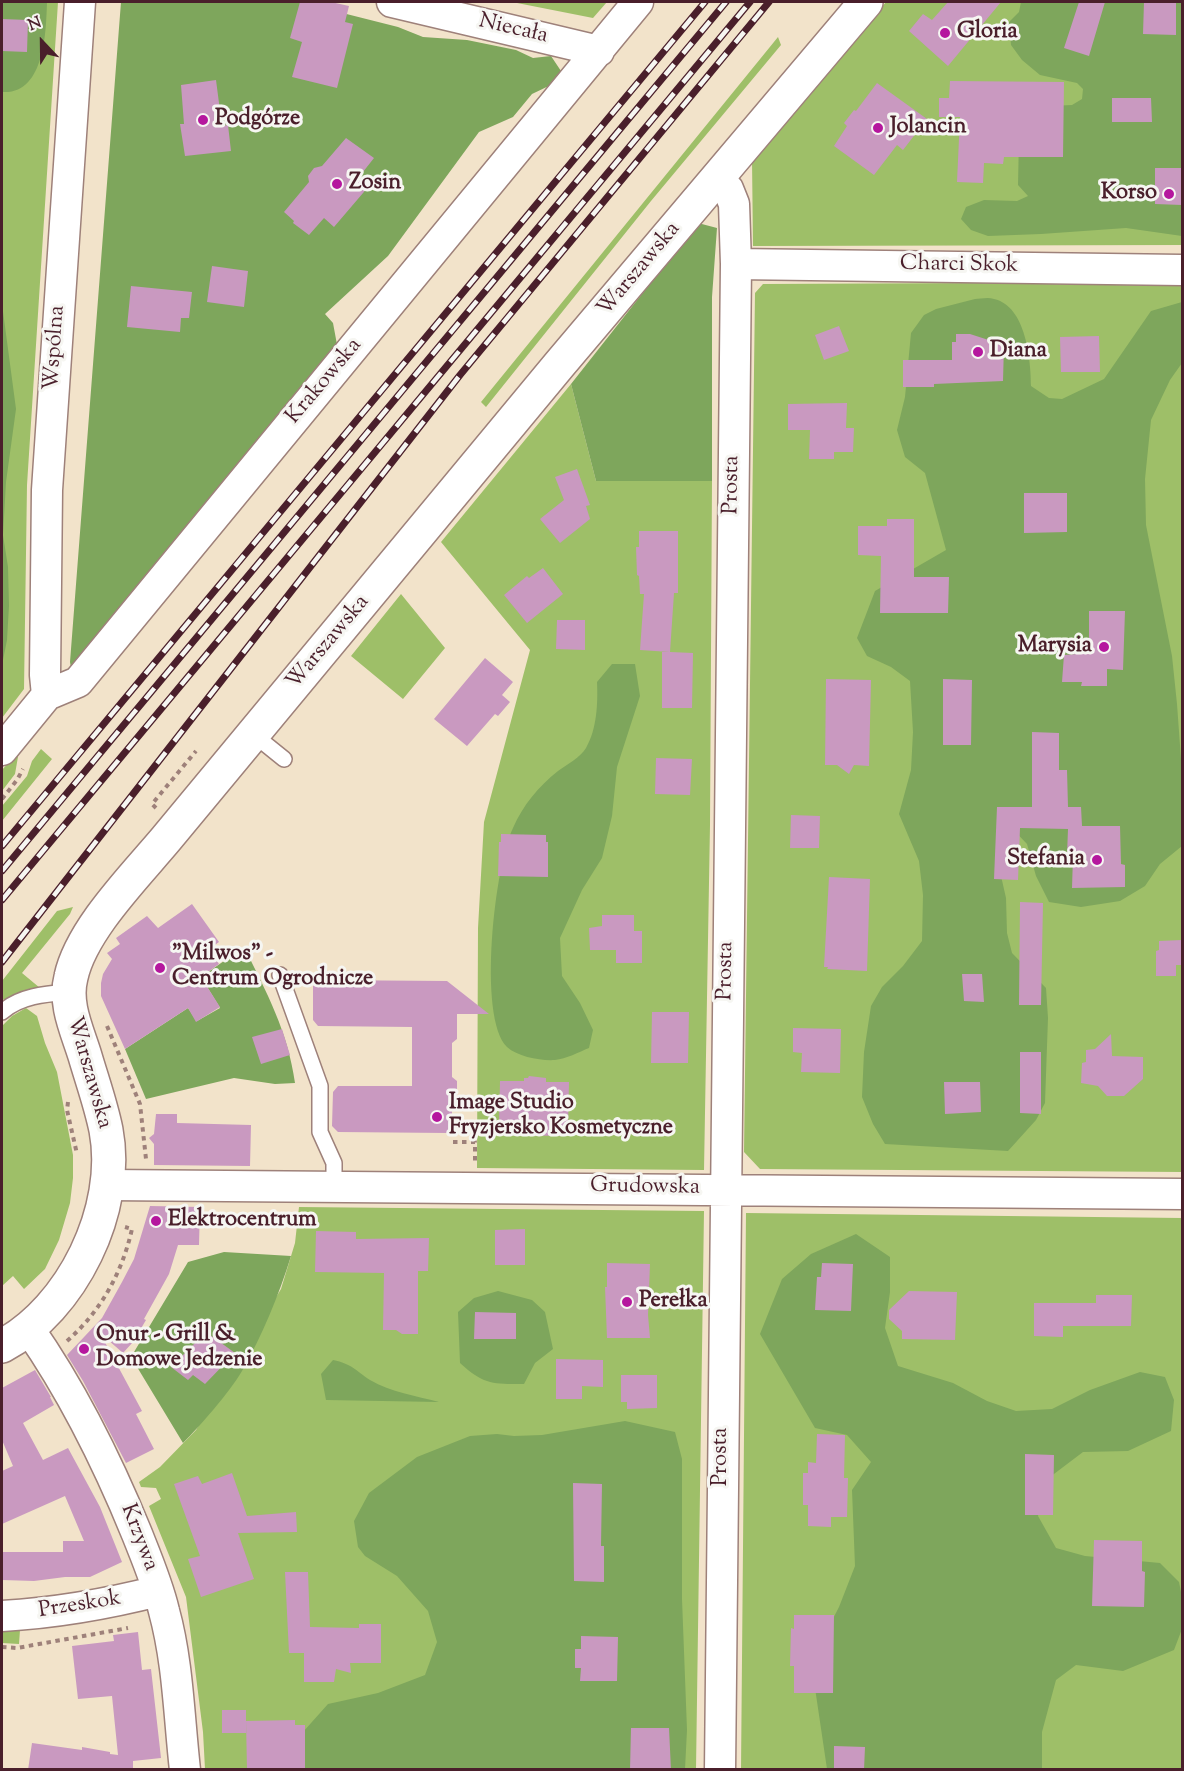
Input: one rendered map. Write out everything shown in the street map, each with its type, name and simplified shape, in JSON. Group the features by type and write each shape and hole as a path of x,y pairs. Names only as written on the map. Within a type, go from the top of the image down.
{"street":[{"name":"Wspólna","path":"47,695 45,675 47,490 80,2"},
{"name":"Niecała","path":"392,2 599,51"},
{"name":"Krakowska","path":"2,750 47,695 78,682 638,2"},
{"name":"Warszawska","path":"2,1346 29,1329 54,1304 70,1283 98,1222 107,1185 109,1162 106,1130 69,1006 69,992 75,963 86,940 102,916 253,734 866,2"},
{"name":"Prosta","path":"717,179 728,189 734,204 736,264 724,1189 720,1770"},
{"name":"Charci Skok","path":"736,264 1182,270"},
{"name":"Grudowska","path":"107,1185 1182,1194"},
{"name":"Krzywa","path":"29,1329 47,1355 114,1476 158,1591 171,1639 185,1770"},
{"name":"Przeskok","path":"2,1616 71,1609 125,1600 158,1591"}],"lane":[{"path":"253,734 284,759"},
{"path":"280,975 320,1086 320,1132 334,1163 334,1186"},
{"path":"2,1012 21,1000 40,995 69,992"}],"path":[{"path":"106,1023 140,1104 146,1166"},
{"path":"66,1092 67,1110 78,1164"},
{"path":"453,1142 475,1142 475,1164"},
{"path":"2,1647 17,1648 75,1639 123,1630 135,1623"}],"green space":[{"path":"2,2 58,2 27,485 24,689 2,718"},
{"path":"2,2 47,2 44,44 35,72 27,83 16,90 2,92"},
{"path":"121,2 299,2 398,27 423,37 467,40 516,50 533,58 551,56 561,71 555,83 532,94 513,117 479,132 388,256 325,314 333,323 338,350 71,668 70,662"},
{"path":"512,2 607,2 593,18"},
{"path":"886,2 1182,2 1182,245 753,246 752,160"},
{"path":"1021,2 1182,2 1182,236 1126,228 988,236 971,230 961,219 966,207 984,200 1017,201 1028,196 1018,185 1019,138 1051,106 1072,105 1082,99 1083,89 1077,83 1040,75 1022,60 1011,45 1009,22 1019,12"},
{"path":"778,37 781,45 651,201 486,407 481,402"},
{"path":"698,223 717,228 712,297 712,481 596,481 571,384"},
{"path":"979,283 1182,286 1182,1172 760,1169 744,1152 755,293 763,284"},
{"path":"975,299 994,299 1005,304 1013,312 1020,323 1028,349 1031,386 1049,398 1062,399 1104,379 1151,311 1182,302 1182,363 1170,380 1151,420 1145,479 1146,525 1172,656 1177,704 1182,773 1182,846 1160,864 1145,886 1120,901 1081,907 1049,902 1036,876 1027,844 1007,823 996,854 1006,898 1007,933 1012,953 1046,988 1048,1018 1045,1103 1036,1120 1008,1151 885,1144 873,1124 862,1097 864,1052 871,1006 882,987 903,966 922,941 923,895 919,861 899,814 911,770 913,732 910,681 891,667 867,656 857,638 875,591 946,550 925,473 905,457 897,430 905,397 911,333 924,315 936,309"},
{"path":"2,304 16,409 6,482 3,535 8,567 9,606 7,640 2,665"},
{"path":"571,384 596,481 712,481 710,825 704,1170 477,1168 478,928 484,822 530,650 441,542"},
{"path":"401,594 445,648 403,699 351,656"},
{"path":"612,664 635,664 640,696 617,767 612,816 602,858 582,890 560,938 562,976 580,1003 593,1030 589,1048 559,1059 537,1059 523,1056 507,1047 498,1030 493,1005 492,940 500,873 513,828 526,804 544,783 577,758 590,741 595,724 597,682"},
{"path":"41,749 52,759 2,821 2,806 27,776 32,761"},
{"path":"19,751 15,774 2,791 2,770"},
{"path":"73,907 70,914 22,973 40,988 2,1000 2,981 57,911"},
{"path":"244,947 282,1030 295,1083 275,1084 234,1078 146,1099 125,1049 188,1008 197,1021 220,1008 201,977"},
{"path":"26,1008 37,1016 57,1072 73,1155 73,1178 70,1203 59,1240 45,1269 24,1289 13,1276 2,1286 2,1026 12,1016"},
{"path":"299,1207 704,1211 696,1769 205,1769 203,1732 186,1597 149,1506 161,1499 156,1488 141,1487 139,1482 160,1467 196,1430 281,1289 295,1243"},
{"path":"746,1213 1182,1218 1182,1769 741,1770"},
{"path":"856,1234 890,1257 890,1292 885,1328 898,1366 953,1383 987,1401 1016,1411 1052,1409 1090,1390 1140,1372 1165,1377 1174,1400 1171,1431 1128,1451 1083,1452 1046,1480 1038,1516 1056,1548 1085,1556 1160,1563 1179,1582 1182,1597 1182,1629 1174,1650 1123,1671 1076,1665 1056,1680 1042,1732 1042,1769 827,1769 815,1688 816,1652 839,1607 855,1566 852,1490 871,1462 847,1435 815,1428 760,1334 782,1279 811,1254"},
{"path":"224,1252 291,1256 270,1315 242,1371 230,1389 183,1443 131,1357 188,1262"},
{"path":"498,1291 532,1300 545,1312 553,1349 535,1363 524,1384 489,1382 476,1376 460,1363 458,1312 474,1298"},
{"path":"333,1360 349,1365 386,1388 439,1402 326,1400 321,1374"},
{"path":"625,1421 675,1432 682,1459 682,1599 687,1730 685,1769 289,1770 303,1732 328,1704 378,1693 425,1675 437,1642 428,1611 397,1576 365,1556 358,1547 354,1521 369,1493 417,1457 470,1436 542,1435"},
{"path":"2,1628 20,1630 19,1644 2,1643"}],"building":[{"path":"300,2 331,2 349,6 345,22 353,24 337,88 292,77 302,42 290,38"},
{"name":"Gloria","path":"948,2 1001,2 948,66 909,31 923,14 932,20"},
{"path":"1079,2 1105,2 1089,56 1064,48"},
{"path":"1144,2 1176,2 1176,35 1143,34"},
{"path":"2,19 28,20 27,52 2,51"},
{"name":"Podgórze","path":"216,80 222,126 228,125 231,151 185,156 180,124 184,124 181,85"},
{"path":"950,81 1064,82 1063,157 1004,157 1003,164 984,163 983,183 957,182 960,117 939,117 939,98 949,98"},
{"name":"Jolancin","path":"877,83 927,119 903,150 897,145 874,175 834,146 847,126 844,123"},
{"path":"1112,98 1151,98 1152,122 1112,122"},
{"name":"Zosin","path":"346,138 374,158 359,177 369,186 334,227 324,218 309,235 293,223 294,221 284,212 309,182 308,176 314,168 322,166"},
{"name":"Korso","path":"1155,168 1182,168 1182,205 1155,204"},
{"path":"212,266 248,271 244,307 207,302"},
{"path":"131,286 192,292 189,318 181,318 180,332 127,327"},
{"path":"839,326 849,351 824,360 815,335"},
{"path":"956,334 970,334 1004,345 1003,381 934,384 934,387 903,387 903,360 952,360 952,342 956,342"},
{"path":"1099,336 1100,372 1061,372 1060,337"},
{"path":"847,403 846,428 854,428 853,452 834,452 834,459 809,459 810,430 788,430 788,404"},
{"path":"577,469 590,505 586,506 590,519 560,543 540,519 564,500 555,477"},
{"path":"1024,493 1067,493 1067,532 1024,533"},
{"path":"887,519 914,519 914,577 949,577 948,613 880,613 881,556 858,555 858,526 887,526"},
{"path":"639,531 678,531 678,593 674,593 670,652 693,653 692,708 662,708 662,651 640,650 644,594 640,594 639,576 637,575 636,547 639,547"},
{"path":"543,568 563,594 527,623 504,595 527,576 529,578"},
{"name":"Marysia","path":"1089,611 1125,611 1123,670 1107,669 1107,686 1081,686 1082,682 1062,682 1064,655 1076,654 1089,643"},
{"path":"557,620 585,620 585,650 556,649"},
{"path":"485,658 513,682 502,695 510,702 498,716 495,714 467,746 434,719"},
{"path":"826,679 871,680 869,766 854,765 849,774 837,765 825,765"},
{"path":"943,679 972,680 971,745 943,745"},
{"path":"1032,732 1059,733 1059,770 1067,770 1068,807 1081,807 1082,826 1120,826 1121,864 1125,865 1125,887 1072,888 1073,856 1067,855 1068,829 1020,828 1018,880 994,879 997,807 1032,807"},
{"path":"656,758 692,759 690,795 655,794"},
{"path":"791,815 820,816 819,848 790,848"},
{"path":"501,834 546,835 548,877 498,876"},
{"path":"829,877 870,879 867,971 824,967"},
{"path":"1020,902 1043,903 1041,1005 1019,1005"},
{"name":"\"Milwos\" - Centrum Ogrodnicze","path":"192,904 219,942 209,949 219,964 201,977 220,1007 196,1022 188,1008 125,1049 101,996 103,974 112,959 107,953 120,944 116,938 147,916 158,928"},
{"path":"602,915 634,915 634,931 642,931 642,963 616,963 616,950 590,950 589,928 602,926"},
{"path":"1182,940 1182,965 1176,965 1176,976 1156,976 1156,951 1159,950 1159,941"},
{"path":"962,974 982,974 984,1002 964,1001"},
{"path":"319,980 447,981 489,1014 457,1014 457,1039 452,1043 452,1077 457,1081 457,1095 452,1099 452,1127 447,1133 338,1132 332,1126 333,1092 338,1086 412,1086 412,1027 318,1026 313,1020 313,986"},
{"path":"652,1012 689,1012 688,1063 651,1063"},
{"path":"793,1028 841,1029 840,1073 801,1072 802,1053 793,1052"},
{"path":"282,1029 290,1055 261,1064 252,1037"},
{"path":"1111,1034 1112,1056 1143,1057 1143,1079 1124,1096 1107,1096 1098,1086 1081,1083 1082,1063 1086,1062 1086,1050 1095,1049"},
{"path":"1020,1052 1041,1052 1041,1114 1020,1113"},
{"path":"529,1076 546,1078 546,1082 569,1082 566,1136 501,1135 501,1126 499,1126 500,1081 524,1081 524,1078"},
{"path":"944,1082 980,1082 981,1112 945,1114"},
{"path":"156,1114 177,1114 177,1123 251,1125 250,1166 154,1165 154,1144 149,1138 154,1134"},
{"path":"150,1206 200,1207 199,1245 178,1245 169,1274 144,1319 146,1320 133,1342 123,1353 100,1333 142,1411 136,1414 154,1449 126,1463 67,1355 102,1318 134,1259"},
{"path":"525,1229 525,1265 495,1265 495,1230"},
{"path":"316,1231 356,1232 356,1239 429,1238 428,1271 418,1271 418,1334 402,1334 396,1330 383,1330 384,1273 315,1272"},
{"name":"Perełka","path":"607,1263 650,1264 648,1315 650,1338 607,1338 605,1287 607,1287"},
{"path":"822,1263 853,1264 851,1311 815,1310 817,1277 821,1277"},
{"path":"909,1291 957,1292 955,1340 902,1339 902,1331 889,1319 889,1310"},
{"path":"1096,1295 1132,1295 1131,1326 1063,1326 1063,1337 1034,1336 1034,1303 1096,1303"},
{"path":"475,1312 516,1313 516,1339 474,1339"},
{"path":"206,1332 235,1353 205,1384 193,1375 188,1380 171,1367"},
{"path":"556,1359 603,1360 603,1387 582,1386 582,1399 556,1399"},
{"path":"35,1370 54,1405 23,1423 43,1460 68,1448 100,1507 122,1562 90,1577 34,1581 2,1580 2,1552 63,1552 63,1541 84,1541 65,1496 2,1524 2,1471 13,1466 2,1440 2,1388"},
{"path":"621,1375 657,1375 657,1408 627,1409 627,1402 621,1402"},
{"path":"817,1434 845,1435 844,1478 848,1478 847,1517 831,1517 831,1527 808,1526 808,1505 803,1505 803,1473 808,1473 808,1462 816,1463"},
{"path":"1025,1454 1054,1455 1053,1515 1025,1515"},
{"path":"232,1473 247,1516 296,1512 297,1532 238,1533 254,1579 201,1597 188,1559 200,1556 174,1484 198,1476 202,1484"},
{"path":"573,1483 602,1484 601,1546 604,1546 604,1582 574,1581"},
{"path":"1094,1540 1142,1541 1142,1571 1145,1572 1144,1607 1092,1606"},
{"path":"285,1572 308,1572 310,1627 359,1628 359,1624 381,1624 381,1663 350,1663 351,1673 336,1669 334,1682 304,1682 304,1653 289,1653"},
{"path":"794,1615 834,1615 833,1693 794,1693 794,1666 790,1666 791,1628 794,1629"},
{"path":"138,1632 142,1670 151,1669 161,1758 133,1761 133,1770 28,1770 32,1743 82,1750 82,1747 118,1755 112,1696 78,1699 72,1646 114,1641 113,1635"},
{"path":"581,1636 618,1637 617,1681 580,1681 581,1668 575,1668 575,1649 581,1649"},
{"path":"222,1710 246,1710 246,1733 222,1733"},
{"path":"295,1720 295,1725 305,1725 305,1770 247,1770 246,1721"},
{"path":"631,1728 669,1728 671,1770 630,1770"},
{"path":"834,1746 865,1747 864,1770 834,1770"}],"railway":[{"path":"2,846 705,2"},
{"path":"2,871 726,2"},
{"path":"2,900 750,2"},
{"path":"2,962 460,375 769,2"}],"place":[{"name":"Gloria","path":"945,33"},
{"name":"Podgórze","path":"203,120"},
{"name":"Jolancin","path":"878,128"},
{"name":"Zosin","path":"337,184"},
{"name":"Korso","path":"1169,194"},
{"name":"Diana","path":"978,352"},
{"name":"Marysia","path":"1104,647"},
{"name":"Stefania","path":"1097,860"},
{"name":"\"Milwos\" - Centrum Ogrodnicze","path":"160,968"},
{"name":"Image Studio Fryzjersko Kosmetyczne","path":"437,1117"},
{"name":"Elektrocentrum","path":"156,1221"},
{"name":"Perełka","path":"627,1302"},
{"name":"Onur - Grill & Domowe Jedzenie","path":"84,1349"}]}
